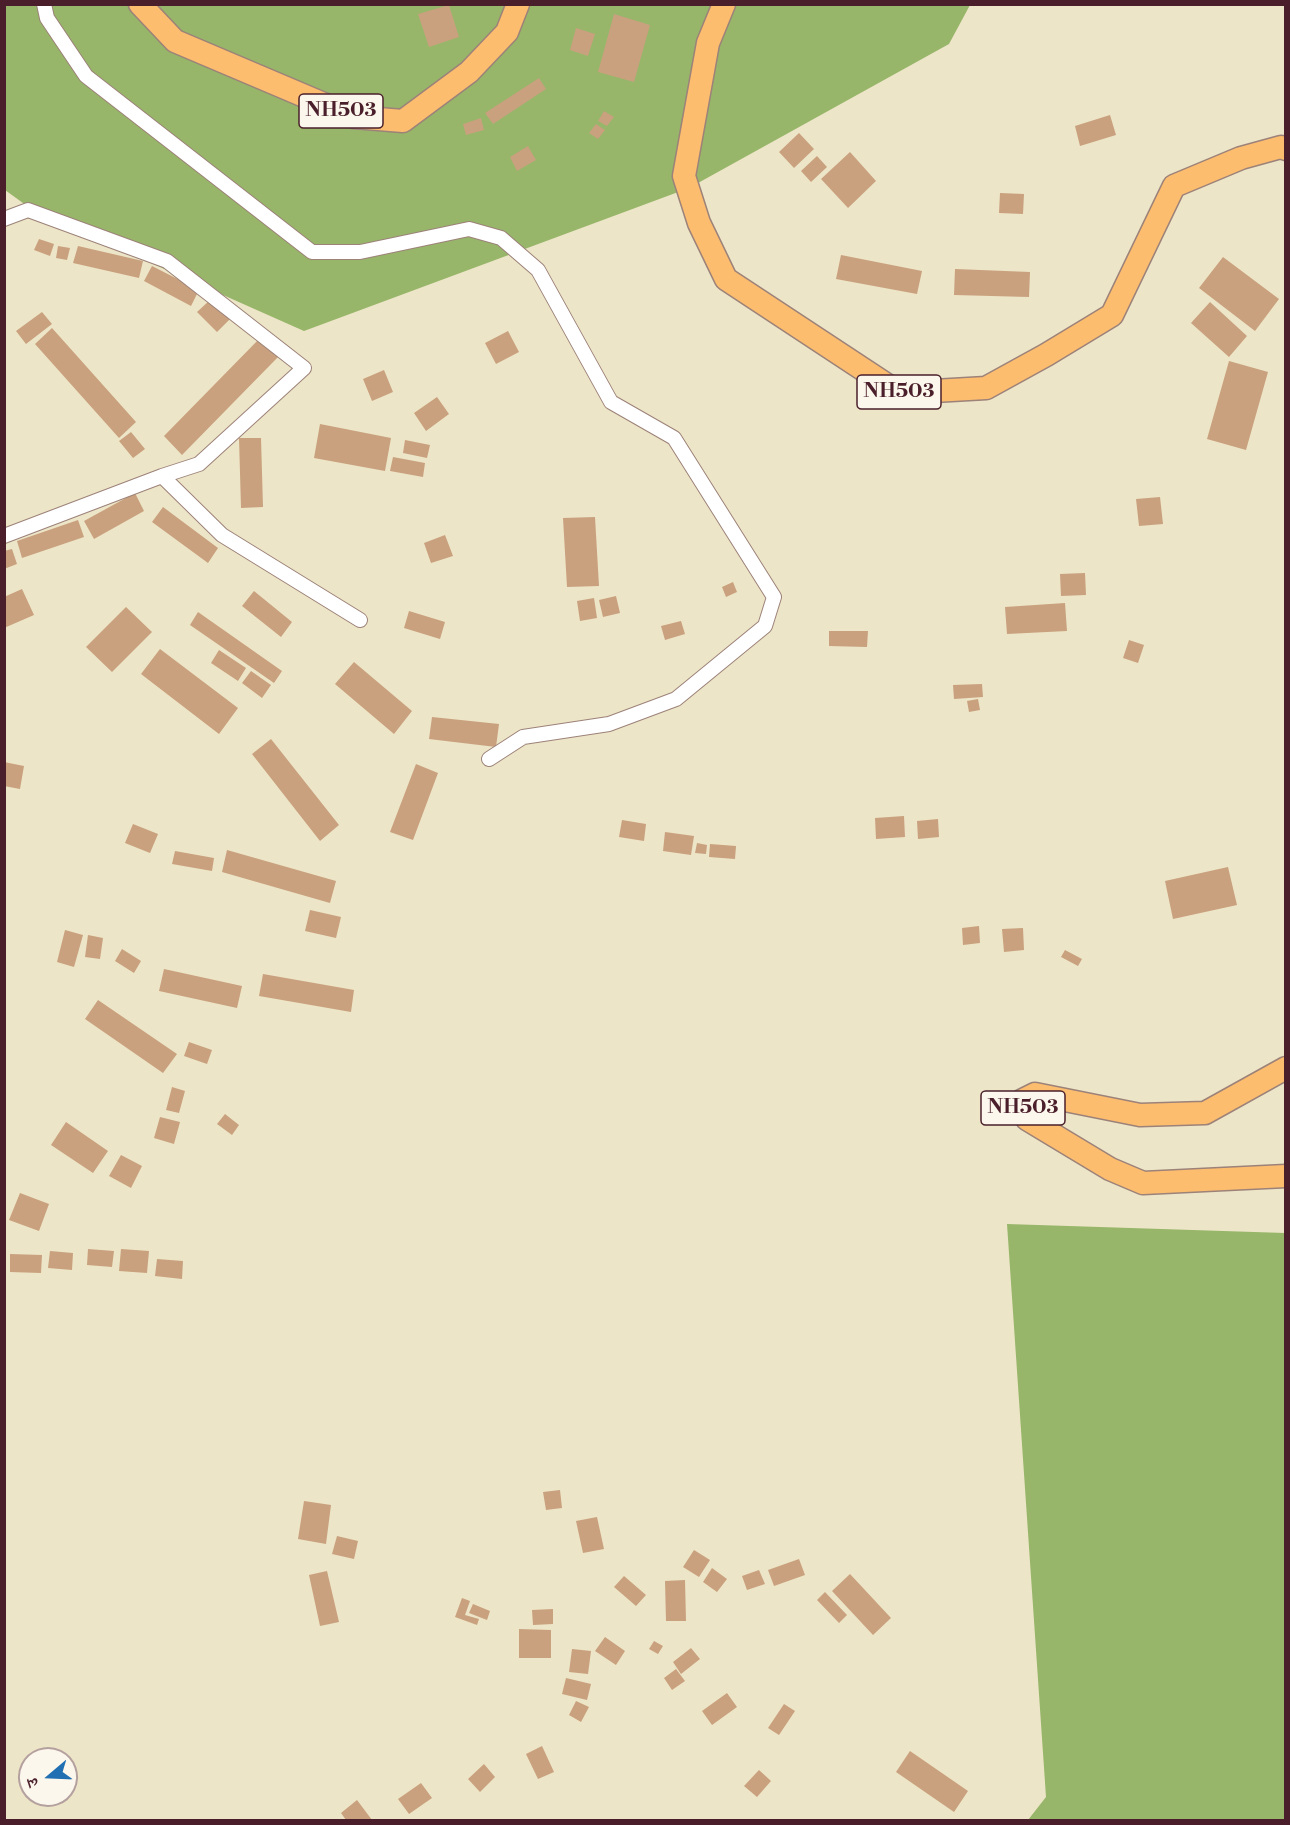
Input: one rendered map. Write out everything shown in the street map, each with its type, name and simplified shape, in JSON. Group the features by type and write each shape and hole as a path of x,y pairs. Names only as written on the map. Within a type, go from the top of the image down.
{"main road":[{"name":"NH503","path":"140,4 176,41 354,117 403,121 469,72 507,32 518,4"},
{"name":"NH503","path":"724,4 708,43 684,177 699,223 726,279 899,393 986,388 1112,315 1174,186 1241,158 1281,147 1286,148"},
{"name":"NH503","path":"1286,1068 1205,1113 1140,1115 1035,1094 1021,1101 1027,1119 1110,1169 1143,1183 1286,1176"}],"street":[{"path":"44,4 46,18 86,76 312,252 360,252 469,229 501,238 538,270 611,402 674,438 774,597 765,626 676,699 609,724 523,737 489,759"},
{"path":"4,219 28,210 167,261 304,368 199,464 4,536"},
{"path":"162,476 222,535 360,620"}],"green space":[{"path":"5,5 970,5 949,44 689,188 304,331 34,211 5,190"},
{"path":"1007,1224 1285,1233 1285,1820 1028,1820 1046,1797"}],"building":[{"path":"449,5 459,37 429,47 418,14"},
{"path":"614,14 650,25 634,82 598,72"},
{"path":"576,28 595,34 588,56 570,50"},
{"path":"539,78 546,89 493,124 485,113"},
{"path":"604,111 614,117 607,126 598,121"},
{"path":"1110,115 1116,135 1080,146 1075,126"},
{"path":"481,118 484,130 466,135 463,124"},
{"path":"596,124 605,130 598,139 589,133"},
{"path":"799,133 814,149 794,168 779,152"},
{"path":"528,146 536,160 517,171 510,157"},
{"path":"850,152 876,181 848,208 821,179"},
{"path":"817,156 827,167 811,182 801,171"},
{"path":"1000,193 1024,194 1023,214 999,213"},
{"path":"39,239 54,244 50,256 34,250"},
{"path":"58,246 70,248 67,260 56,258"},
{"path":"78,246 143,261 139,278 73,263"},
{"path":"841,255 922,271 917,294 836,279"},
{"path":"1223,257 1279,299 1255,331 1199,288"},
{"path":"152,266 199,290 191,306 144,281"},
{"path":"955,269 1030,272 1029,297 954,295"},
{"path":"210,300 230,319 217,332 197,312"},
{"path":"1210,302 1247,336 1229,357 1191,323"},
{"path":"42,312 52,324 26,344 16,331"},
{"path":"52,328 136,422 119,438 35,344"},
{"path":"508,331 519,352 496,364 485,343"},
{"path":"261,337 280,355 182,455 164,436"},
{"path":"1229,361 1268,372 1246,450 1207,439"},
{"path":"384,370 393,392 372,401 363,379"},
{"path":"437,397 449,414 426,431 414,413"},
{"path":"320,424 391,438 385,471 314,458"},
{"path":"131,432 145,449 133,458 119,441"},
{"path":"239,438 261,438 263,507 241,508"},
{"path":"405,440 430,445 427,458 403,453"},
{"path":"393,457 425,463 423,477 390,471"},
{"path":"135,493 144,511 94,539 84,521"},
{"path":"1160,497 1163,524 1139,526 1136,499"},
{"path":"163,507 218,548 208,563 152,522"},
{"path":"595,517 599,586 567,587 563,518"},
{"path":"78,520 84,537 22,558 17,541"},
{"path":"445,535 453,556 431,563 424,543"},
{"path":"12,549 17,564 4,569 4,551"},
{"path":"1085,573 1086,595 1061,596 1060,574"},
{"path":"733,582 737,592 726,597 722,587"},
{"path":"22,589 34,615 4,628 4,597"},
{"path":"254,591 292,622 281,637 242,606"},
{"path":"616,596 620,613 603,617 599,600"},
{"path":"594,598 597,618 580,621 577,601"},
{"path":"1065,603 1067,631 1007,634 1005,607"},
{"path":"126,607 152,632 112,672 86,647"},
{"path":"409,611 445,622 440,639 404,628"},
{"path":"198,612 282,671 274,683 190,625"},
{"path":"681,621 685,634 665,640 661,626"},
{"path":"829,631 868,631 867,647 829,646"},
{"path":"1129,640 1144,645 1138,663 1123,658"},
{"path":"160,649 238,708 219,734 141,674"},
{"path":"219,650 246,668 238,681 211,663"},
{"path":"354,662 412,711 394,734 335,684"},
{"path":"251,671 271,685 262,698 242,683"},
{"path":"982,684 983,697 954,699 953,685"},
{"path":"978,699 980,710 969,712 967,701"},
{"path":"432,717 499,724 496,747 429,739"},
{"path":"271,739 339,825 320,841 252,754"},
{"path":"4,762 24,766 20,789 4,786"},
{"path":"416,764 438,773 413,840 390,832"},
{"path":"904,816 905,837 876,839 875,818"},
{"path":"938,819 939,837 918,839 917,821"},
{"path":"622,820 646,824 644,841 619,837"},
{"path":"133,824 158,834 150,853 125,843"},
{"path":"665,832 694,836 691,855 663,851"},
{"path":"697,843 707,845 706,854 695,853"},
{"path":"710,844 736,846 735,859 709,857"},
{"path":"227,850 336,881 330,903 222,872"},
{"path":"175,851 214,858 212,871 172,864"},
{"path":"1228,867 1237,905 1173,919 1165,881"},
{"path":"310,910 341,917 336,938 305,931"},
{"path":"979,926 980,943 963,945 962,928"},
{"path":"1023,928 1024,950 1004,952 1002,929"},
{"path":"65,930 83,935 74,967 57,962"},
{"path":"88,935 103,938 100,959 85,957"},
{"path":"122,949 141,961 134,973 115,961"},
{"path":"1065,950 1082,959 1078,966 1061,957"},
{"path":"164,969 242,986 237,1008 159,991"},
{"path":"263,974 354,990 351,1012 259,996"},
{"path":"98,1000 177,1054 163,1073 85,1019"},
{"path":"189,1042 212,1050 207,1064 184,1056"},
{"path":"172,1087 185,1091 179,1113 166,1110"},
{"path":"225,1114 239,1125 232,1135 217,1124"},
{"path":"160,1117 180,1122 174,1144 154,1138"},
{"path":"66,1122 108,1151 93,1173 51,1145"},
{"path":"121,1155 142,1166 131,1188 109,1176"},
{"path":"20,1193 49,1204 39,1231 9,1220"},
{"path":"88,1249 114,1251 112,1267 87,1265"},
{"path":"121,1249 149,1251 147,1273 119,1271"},
{"path":"50,1251 73,1253 72,1270 48,1268"},
{"path":"10,1254 42,1255 41,1273 10,1272"},
{"path":"157,1259 183,1261 182,1279 155,1276"},
{"path":"560,1490 562,1508 546,1510 543,1492"},
{"path":"304,1501 331,1505 326,1544 298,1539"},
{"path":"597,1517 604,1549 583,1553 576,1521"},
{"path":"337,1536 358,1541 354,1559 332,1554"},
{"path":"694,1550 710,1560 699,1577 683,1567"},
{"path":"799,1559 805,1575 774,1586 768,1570"},
{"path":"712,1568 727,1579 717,1592 703,1582"},
{"path":"759,1570 765,1584 747,1590 742,1576"},
{"path":"327,1571 339,1622 320,1626 309,1575"},
{"path":"850,1574 891,1618 873,1635 832,1591"},
{"path":"624,1576 646,1595 636,1606 614,1587"},
{"path":"685,1580 686,1621 666,1621 665,1581"},
{"path":"825,1592 847,1615 839,1623 817,1600"},
{"path":"462,1598 470,1601 465,1615 479,1619 477,1625 455,1617"},
{"path":"473,1604 490,1611 487,1620 469,1613"},
{"path":"553,1609 553,1624 533,1625 532,1610"},
{"path":"519,1629 551,1630 551,1658 519,1658"},
{"path":"605,1637 625,1651 616,1665 595,1651"},
{"path":"654,1641 663,1646 658,1654 649,1649"},
{"path":"691,1648 700,1659 681,1674 673,1662"},
{"path":"572,1649 591,1651 588,1674 569,1672"},
{"path":"676,1669 685,1681 672,1690 664,1678"},
{"path":"566,1678 591,1684 587,1700 562,1694"},
{"path":"727,1693 737,1707 712,1725 702,1711"},
{"path":"576,1701 589,1707 581,1722 569,1715"},
{"path":"784,1704 795,1711 779,1735 768,1728"},
{"path":"542,1746 554,1772 538,1779 526,1754"},
{"path":"910,1751 968,1791 954,1812 896,1772"},
{"path":"484,1764 495,1777 480,1792 468,1779"},
{"path":"759,1770 771,1781 757,1797 744,1786"},
{"path":"421,1783 432,1798 409,1814 398,1799"},
{"path":"357,1800 372,1820 346,1820 341,1813"}]}
